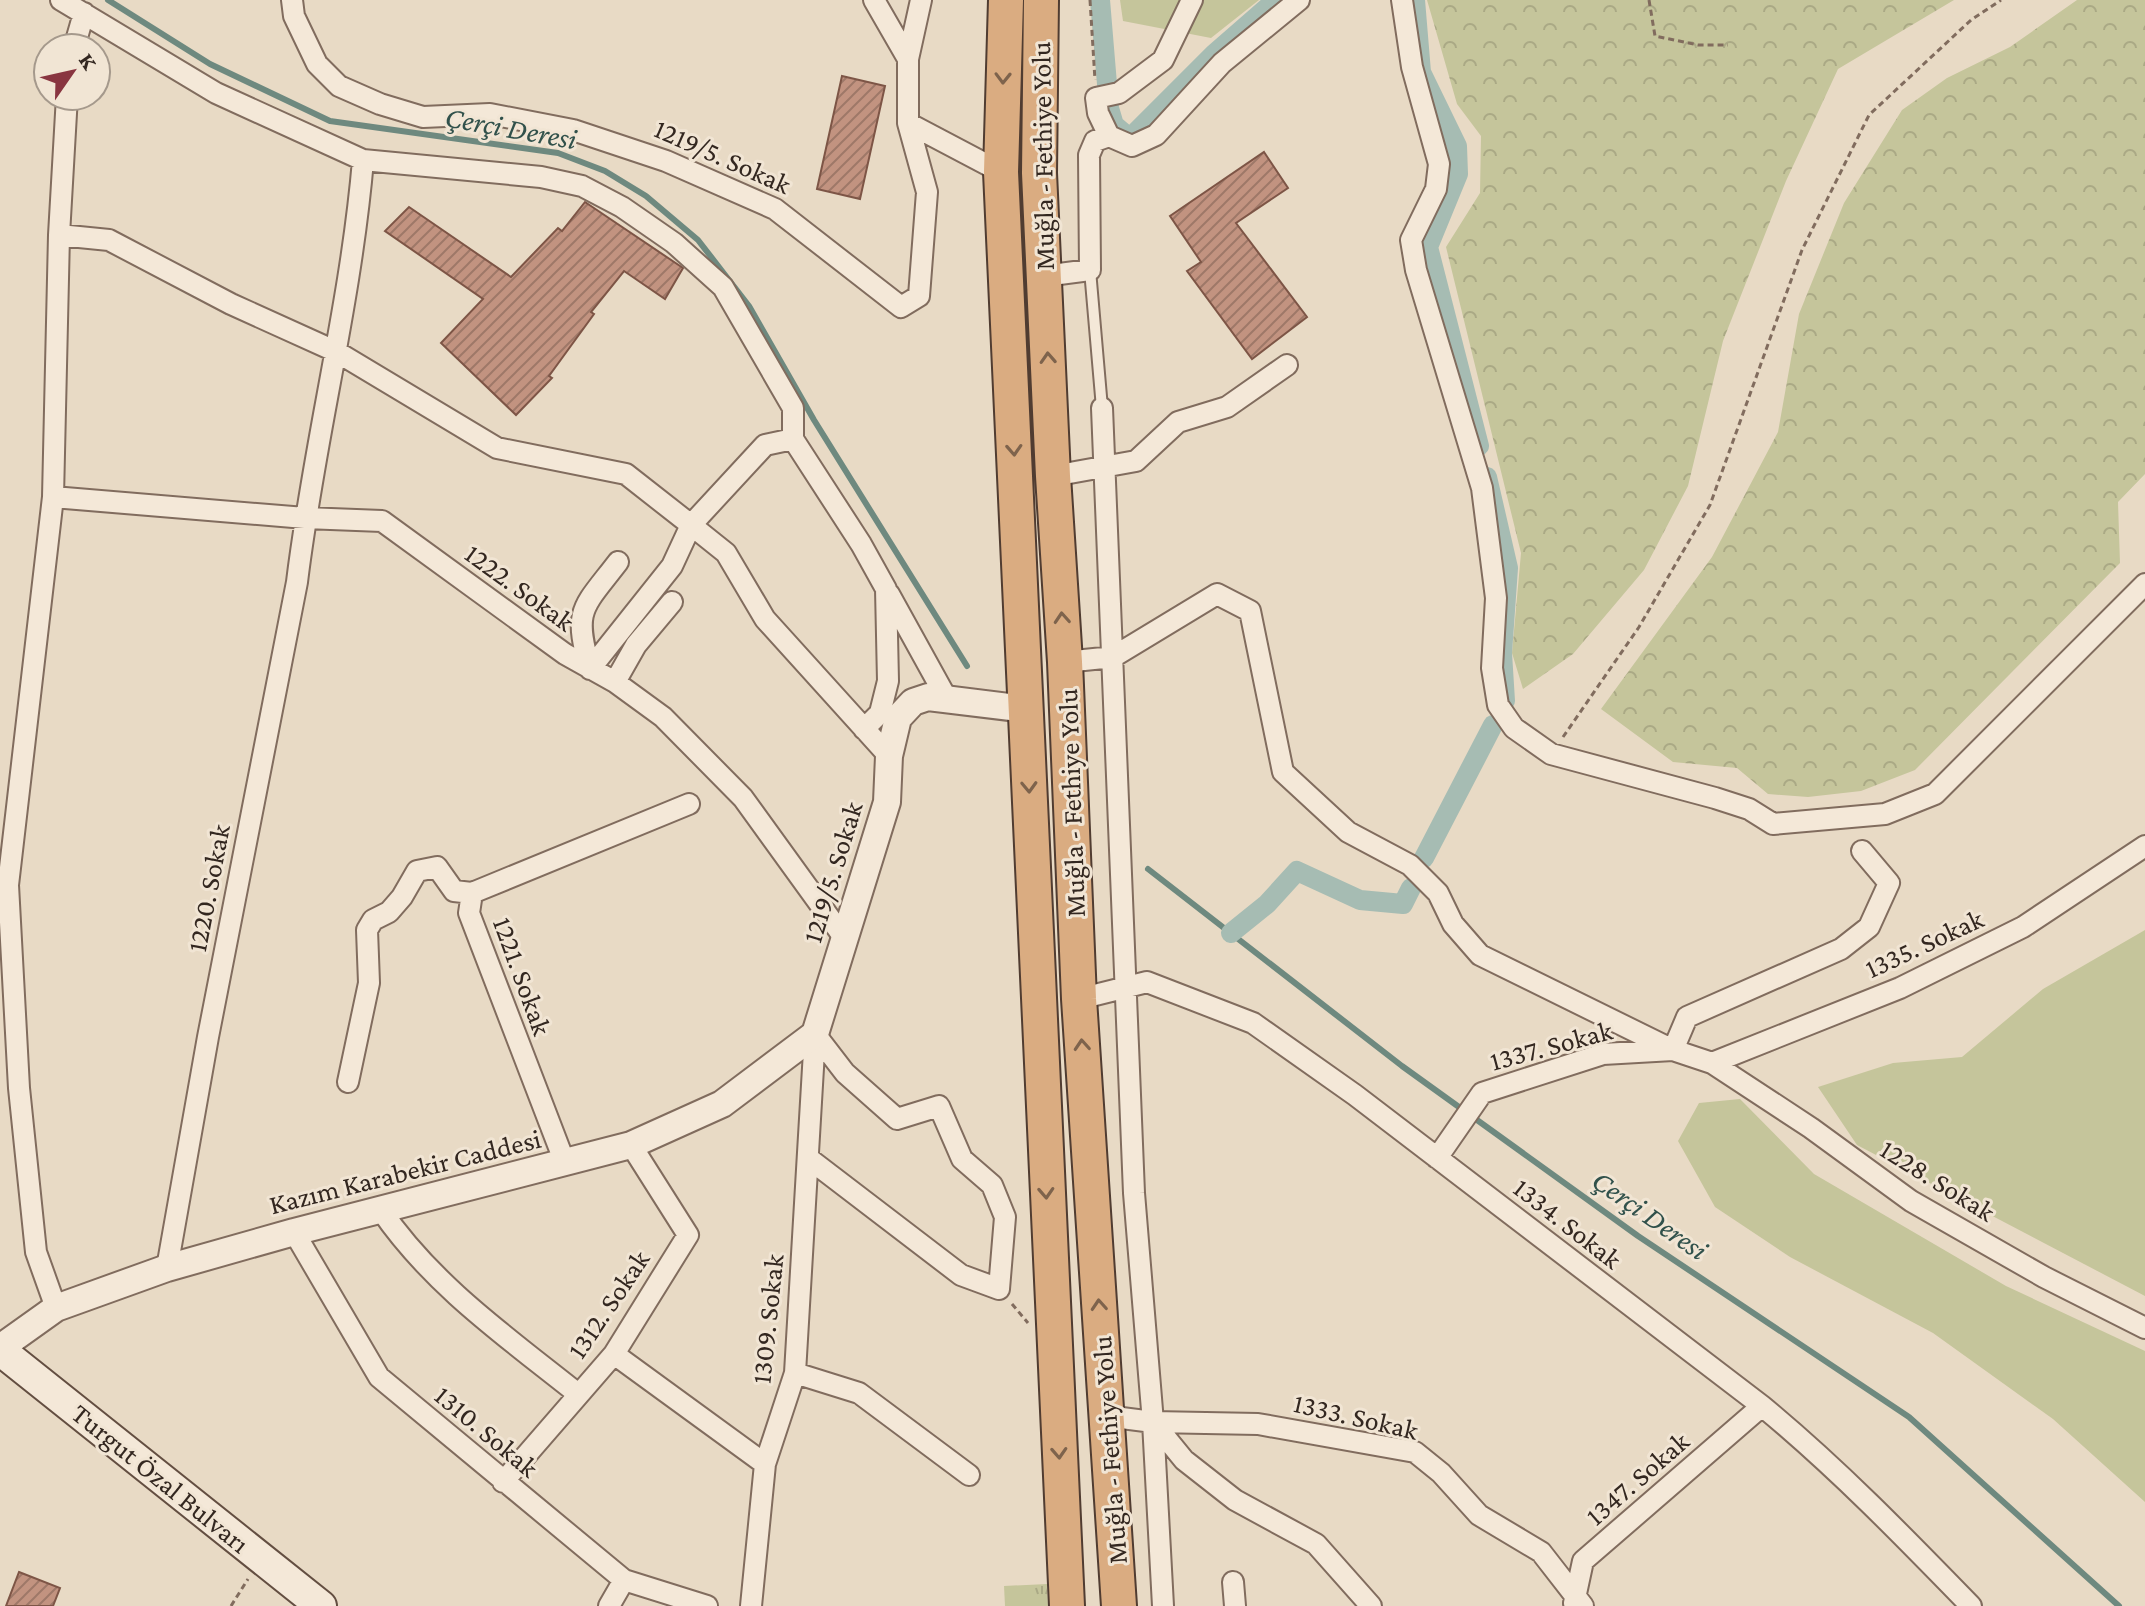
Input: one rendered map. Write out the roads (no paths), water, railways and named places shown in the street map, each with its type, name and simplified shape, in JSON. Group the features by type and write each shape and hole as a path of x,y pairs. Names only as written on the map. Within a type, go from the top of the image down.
{"highway":[{"name":"Muğla - Fethiye Yolu","path":"1006,0 1001,172 1067,1606"},
{"name":"Muğla - Fethiye Yolu","path":"1041,0 1037,53 1053,476 1065,662 1079,999 1119,1606"}],"main road":[{"name":"Turgut Özal Bulvarı","path":"0,1349 321,1606"}],"street":[{"path":"61,0 216,93 363,160 541,177 582,186 622,207 674,243 723,287 793,408 793,439 861,544 947,699"},
{"name":"1219/5. Sokak","path":"292,0 294,16 317,64 339,86 380,104 423,117 490,114 573,130 666,161 775,209 901,307 919,296 927,192 908,123 908,59 921,0"},
{"path":"874,0 908,59"},
{"path":"1192,0 1163,60 1119,93 1096,98 1098,113 1109,136 1132,146 1156,135 1222,63 1254,41 1299,0"},
{"path":"1402,0 1412,67 1439,164 1436,189 1411,240 1416,270 1482,488 1496,598 1492,668 1498,705 1514,728 1551,754 1715,798 1749,809 1773,824 1885,814 1935,794 2145,584"},
{"path":"79,32 84,13"},
{"path":"56,1308 36,1252 19,1088 4,886 53,497 59,235 66,112"},
{"path":"908,123 1001,172"},
{"path":"1044,276 1090,270 1089,155 1095,141 1109,136"},
{"name":"1220. Sokak","path":"167,1268 208,1037 297,582 305,518 356,241 363,160"},
{"path":"59,235 109,240 231,304 337,352 497,448 626,474 726,553 765,619 889,756"},
{"path":"1053,476 1136,461 1178,422 1227,407 1287,365"},
{"path":"1102,408 1134,1193 1153,1422 1163,1606"},
{"path":"590,669 672,566 691,525 765,445 793,439"},
{"name":"1222. Sokak","path":"53,497 305,518 382,521 663,717 743,798 845,939"},
{"path":"590,669 580,633 582,609 618,562"},
{"path":"864,729 880,713 888,681 886,589"},
{"path":"1065,662 1113,657 1217,594 1250,611 1283,772 1348,832 1410,865 1438,893 1453,924 1480,955 1673,1050 1687,1017 1841,949 1869,927 1889,883 1862,851"},
{"path":"615,682 636,645 672,602"},
{"name":"1219/5. Sokak","path":"815,1034 887,802 889,756 898,718 913,702 928,697 1026,709"},
{"name":"1221. Sokak","path":"565,1163 469,913 472,893 689,804"},
{"name":"1335. Sokak","path":"1712,1063 1900,988 2009,934 2145,846"},
{"path":"348,1082 369,983 367,930 373,920 396,904 417,871 437,867 454,891 472,893"},
{"name":"1334. Sokak","path":"1079,999 1147,982 1253,1023 1437,1158 1826,1458 1970,1606"},
{"path":"808,1158 961,1275 999,1289 1005,1217 992,1185 962,1159 939,1106 897,1119 845,1073 815,1034"},
{"name":"Kazım Karabekir Caddesi","path":"0,1349 56,1308 167,1268 631,1145 722,1104 815,1034"},
{"name":"1309. Sokak","path":"751,1606 765,1464 795,1373 815,1034"},
{"name":"1337. Sokak","path":"1437,1158 1454,1129 1482,1093 1603,1054 1673,1050 1712,1063"},
{"name":"1228. Sokak","path":"1712,1063 1811,1128 1911,1201 2044,1277 2145,1328"},
{"name":"1312. Sokak","path":"503,1482 614,1354 688,1235 631,1145"},
{"path":"381,1210 401,1238 443,1284 578,1394"},
{"name":"1310. Sokak","path":"294,1232 379,1377 624,1580 707,1606"},
{"path":"614,1354 765,1464"},
{"path":"795,1373 859,1393 969,1475"},
{"name":"1347. Sokak","path":"1577,1603 1583,1561 1762,1406"},
{"name":"1333. Sokak","path":"1106,1416 1153,1422 1258,1424 1415,1452 1441,1473 1479,1515 1541,1552 1577,1603"},
{"path":"1153,1422 1184,1460 1235,1500 1316,1544 1371,1606"},
{"path":"609,1606 624,1580"},
{"path":"1233,1582 1235,1606"}],"lane":[{"path":"1090,270 1102,408"}],"waterway":[{"name":"Çerçi Deresi","path":"108,0 210,64 330,121 558,153 605,171 646,196 698,240 749,306 814,420 967,666"},
{"path":"1100,0 1109,108 1114,125 1127,136 1133,135 1214,54 1276,0"},
{"path":"1415,0 1421,72 1457,146 1458,174 1428,247 1479,446"},
{"path":"1487,477 1508,568 1502,653 1505,701"},
{"path":"1424,858 1493,725"},
{"name":"Çerçi Deresi","path":"1148,869 1402,1066 1638,1236 1909,1417 2119,1606"},
{"path":"1231,933 1267,904 1297,871 1360,900 1403,904 1411,888"}]}
